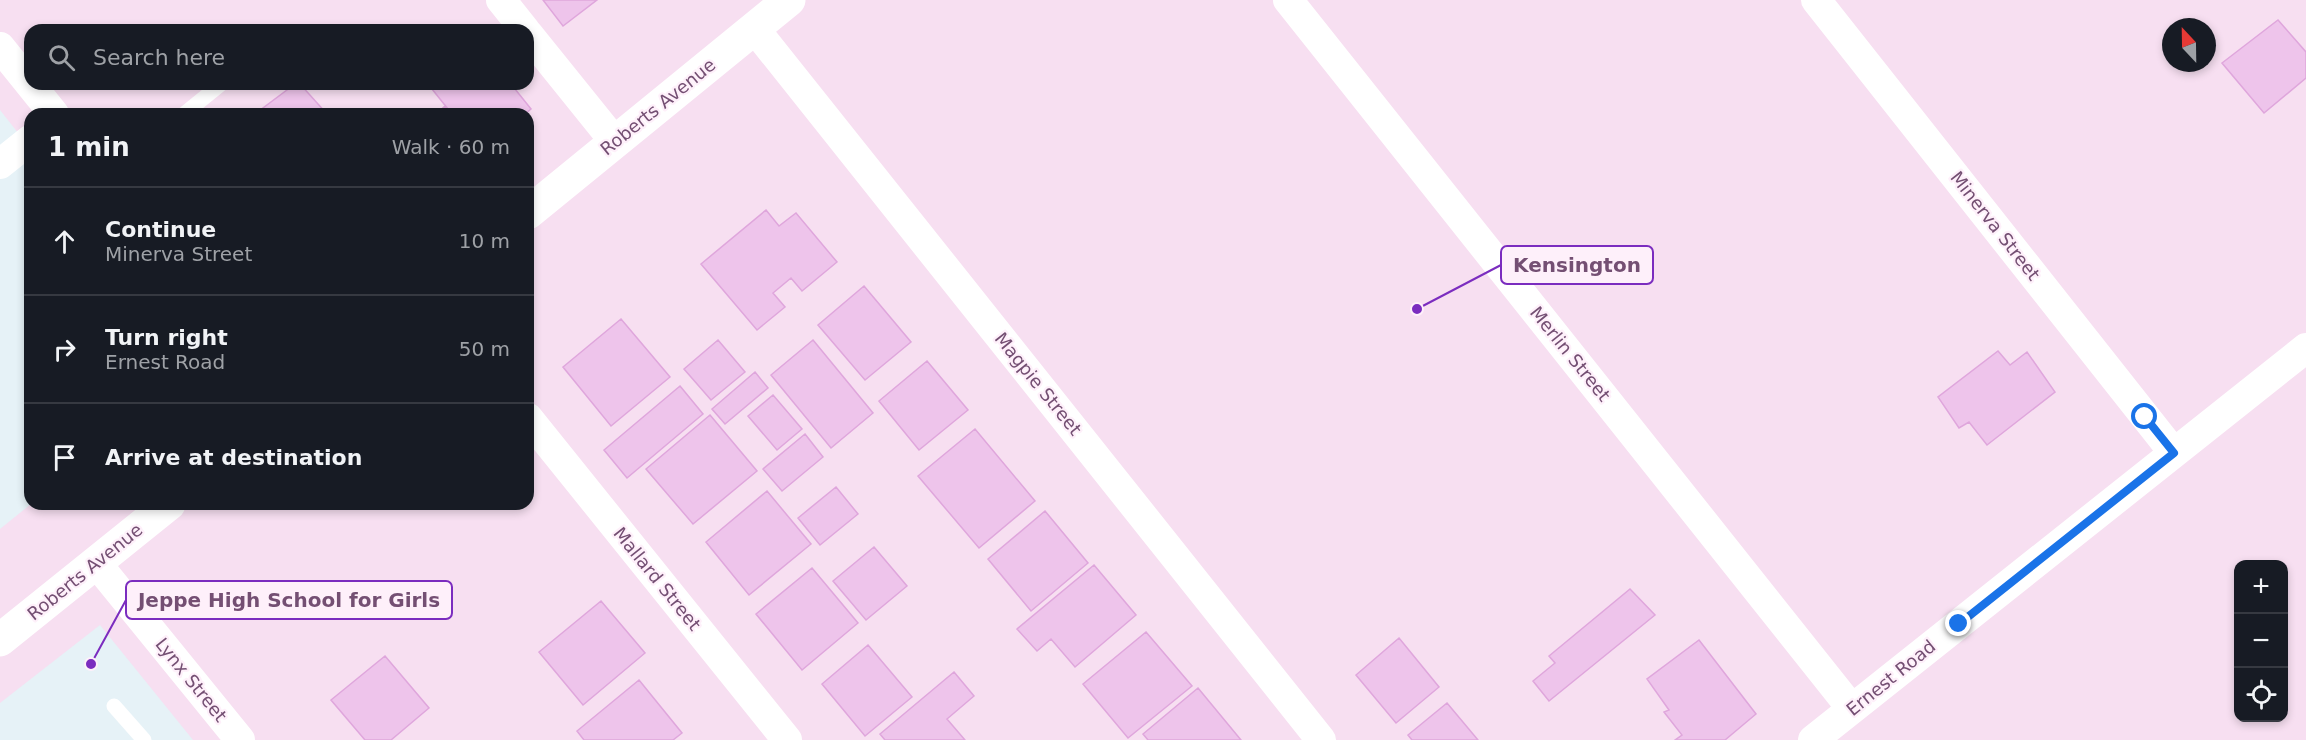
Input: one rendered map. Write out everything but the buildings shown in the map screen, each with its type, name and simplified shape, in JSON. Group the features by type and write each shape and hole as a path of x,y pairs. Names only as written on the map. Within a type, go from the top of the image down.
{"main road":[{"name":"Roberts Avenue","path":"534,208 789,0"},
{"name":"Roberts Avenue","path":"0,640 162,510"}],"street":[{"path":"501,0 520,24"},
{"name":"Merlin Street","path":"1288,0 1852,709"},
{"name":"Minerva Street","path":"1816,0 2174,453"},
{"name":"Magpie Street","path":"754,28 1321,740"},
{"path":"534,41 615,142"},
{"path":"0,47 24,77"},
{"path":"35,90 49,108"},
{"path":"0,164 24,145"},
{"name":"Ernest Road","path":"1813,740 2306,348"},
{"name":"Mallard Street","path":"534,425 787,740"},
{"name":"Lynx Street","path":"97,564 240,740"}],"lane":[{"path":"191,108 214,90"},
{"path":"114,706 144,740"}],"shaded area":[{"path":"0,0 2306,0 2306,740 0,740"},
{"path":"0,110 24,140 24,510 0,529"},
{"path":"100,625 193,740 0,740 0,703"}],"place":[{"name":"Kensington","path":"1417,309"},
{"name":"Jeppe High School for Girls","path":"91,664"}],"route":[{"path":"1959,624 2174,453 2145,417"}]}
